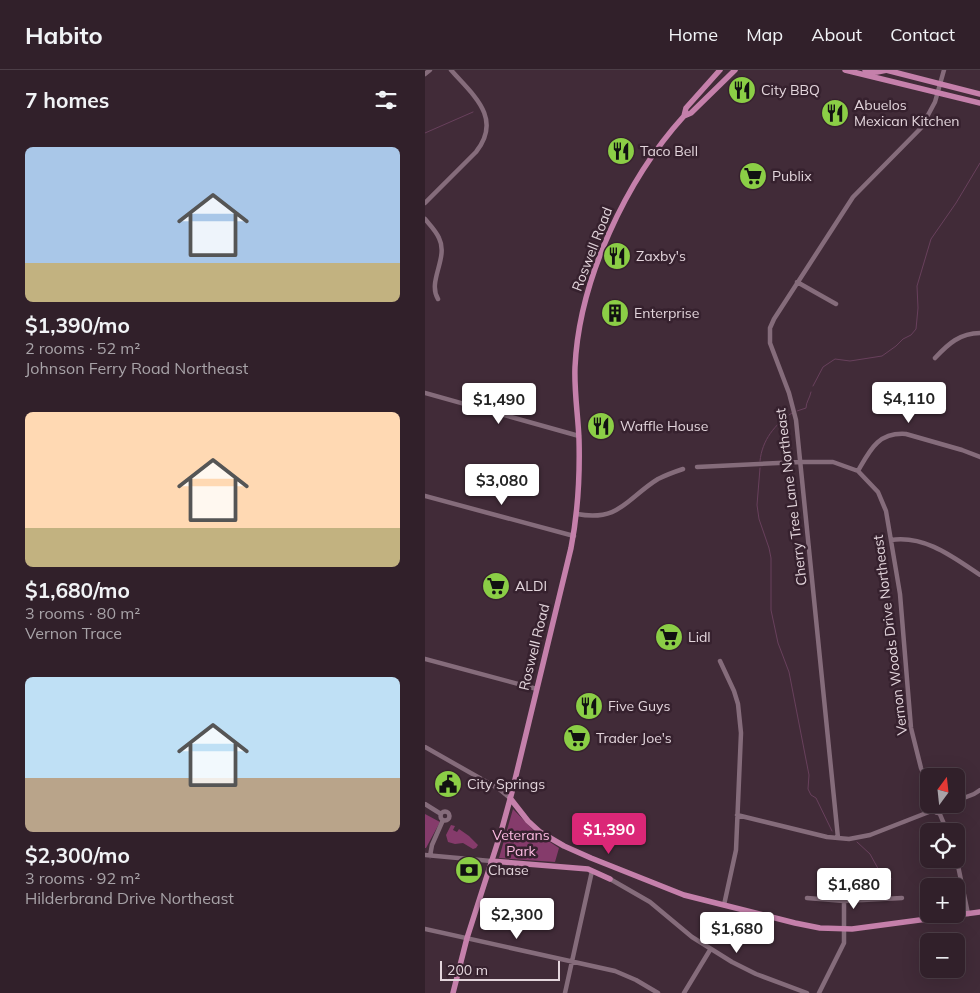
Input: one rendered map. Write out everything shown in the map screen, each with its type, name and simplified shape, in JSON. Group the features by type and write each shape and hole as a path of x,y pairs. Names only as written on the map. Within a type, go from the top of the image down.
{"main road":[{"name":"Roswell Road","path":"453,993 467,938 510,798 574,536 580,469 575,389 576,356 588,292 605,244 623,203 651,157 683,116 685,108 721,70"},
{"name":"Roswell Road","path":"683,116 691,113 735,70"},
{"path":"845,70 980,103"},
{"path":"865,70 877,72 886,70 980,94"},
{"path":"510,798 534,827 564,846 684,895 724,906 805,925 845,929 867,928 980,912"},
{"path":"491,861 573,867 592,871 609,879"}],"street":[{"path":"425,74 430,70"},
{"path":"425,203 476,152 483,143 486,132 486,118 481,105 451,70"},
{"name":"Cherry Tree Lane Northeast","path":"839,838 793,406 771,349 769,337 774,319 853,197 921,128 931,111 944,70"},
{"path":"425,219 436,231 441,243 442,257 434,288 438,299"},
{"path":"797,282 836,304"},
{"path":"935,358 950,342 967,334 980,333"},
{"path":"425,392 579,436"},
{"path":"858,471 875,444 885,437 899,433 962,450 980,457"},
{"name":"Vernon Woods Drive Northeast","path":"697,467 833,462 858,471 872,484 881,498 886,511 900,594 911,728 922,768"},
{"path":"577,514 594,516 615,512 627,505 657,480 683,469"},
{"path":"425,496 574,536"},
{"path":"891,540 901,538 922,541 980,575"},
{"path":"425,659 537,689"},
{"path":"720,661 734,691 740,717 735,860 724,906"},
{"path":"425,747 503,792 510,798"},
{"path":"965,798 980,790"},
{"path":"425,804 441,814 443,820 427,855 491,861"},
{"path":"441,814 447,812 449,815 449,819 443,820"},
{"path":"737,815 839,838 856,838 870,835 923,813"},
{"path":"958,868 968,914"},
{"path":"565,993 592,871"},
{"path":"609,879 650,902 710,950 756,974 807,993"},
{"path":"807,898 844,901 902,898"},
{"path":"819,993 844,943 844,901"},
{"path":"425,929 626,975 658,993"},
{"path":"684,993 710,950"}],"green space":[{"name":"Veterans Park","path":"513,809 535,832 559,848 555,862 499,858"},
{"path":"425,814 440,822 426,848 425,848"},
{"path":"451,825 455,826 453,830 457,832 459,829 469,836 478,845 476,848 473,849 463,843 455,844 448,842 446,835"}],"waterway":[{"path":"425,133 473,112"},
{"path":"813,386 823,367 835,359 850,361 882,356 911,335 916,329 918,308 917,286 931,239 956,203 980,163"},
{"path":"797,411 806,408 811,392"},
{"path":"760,461 763,446 770,433 792,413"},
{"path":"760,468 757,505 759,519 771,558 771,610 778,643 789,672 809,775 808,789 811,795 816,798 832,831"},
{"path":"857,842 870,854 881,874 892,879"}],"place":[{"name":"City BBQ","path":"742,90"},
{"name":"Abuelos Mexican Kitchen","path":"835,113"},
{"name":"Taco Bell","path":"621,151"},
{"name":"Publix","path":"753,176"},
{"name":"Zaxby's","path":"617,256"},
{"name":"Enterprise","path":"615,313"},
{"name":"Waffle House","path":"601,426"},
{"name":"ALDI","path":"496,586"},
{"name":"Lidl","path":"669,637"},
{"name":"Five Guys","path":"589,706"},
{"name":"Trader Joe's","path":"577,738"},
{"name":"City Springs","path":"448,784"},
{"name":"Chase","path":"469,870"}]}
